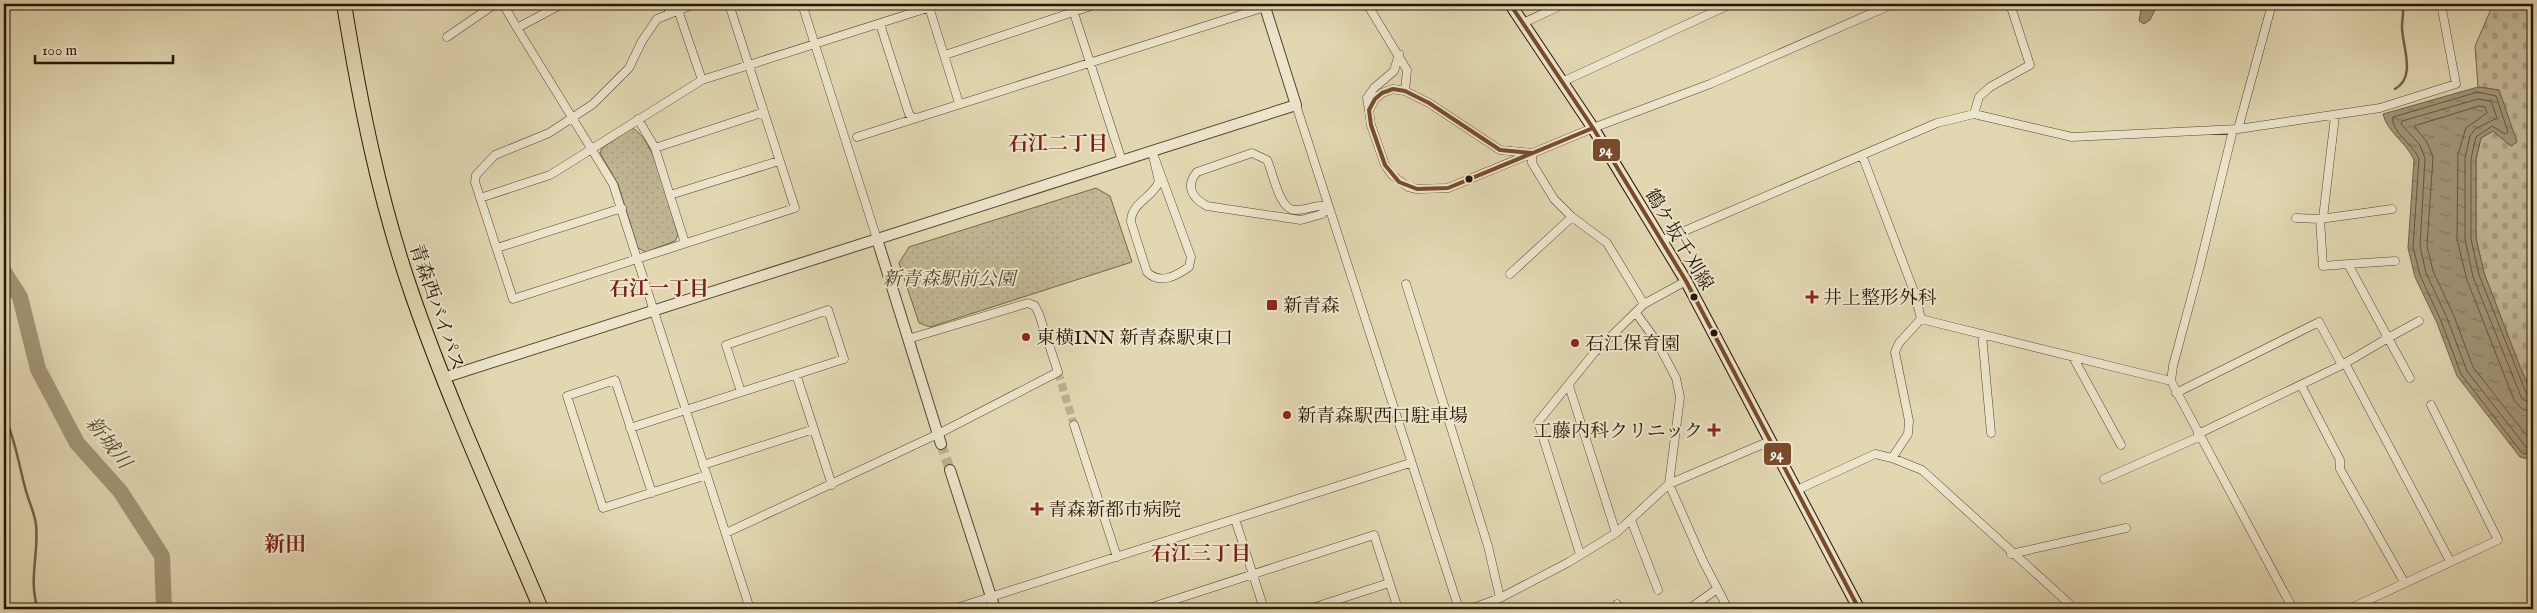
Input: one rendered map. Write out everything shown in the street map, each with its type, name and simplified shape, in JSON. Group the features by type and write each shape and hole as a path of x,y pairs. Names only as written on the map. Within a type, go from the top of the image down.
{"highway":[{"name":"青森西バイパス","path":"344,4 362,114 382,196 412,294 443,378 541,609"}],"main road":[{"name":"鶴ケ坂千刈線","path":"1510,4 1593,128 1686,282 1859,609"}],"street":[{"path":"447,37 495,4"},
{"path":"503,4 613,184 750,609"},
{"path":"517,28 562,4"},
{"path":"668,4 669,13"},
{"path":"702,4 669,13 657,20 650,28 629,68 620,80 593,104 549,133 495,155 476,175 475,182 513,299 795,208 729,4"},
{"path":"802,4 878,239 939,439"},
{"path":"480,198 550,175 702,80 940,4"},
{"path":"1071,4 1122,160"},
{"path":"945,55 1097,4"},
{"path":"1367,4 1407,70 1405,91"},
{"path":"1523,24 1564,4"},
{"path":"1562,82 1715,7 1731,4"},
{"path":"1399,54 1394,71 1374,88 1367,98 1371,125 1385,165 1392,175 1408,187 1430,190 1448,188 1593,128 1710,84 1893,4"},
{"path":"1974,114 1979,97 1990,87 2030,65 2010,4"},
{"path":"2272,4 2235,129 2173,366 2172,381 2176,393 2293,609"},
{"path":"1661,241 1937,123 1974,114 2072,137 2235,129 2380,108 2456,84 2441,4"},
{"path":"857,137 1264,5 1459,609"},
{"path":"929,8 959,103"},
{"path":"678,10 702,80"},
{"path":"880,24 909,114 913,118"},
{"path":"1369,110 1382,93 1393,89 1405,91 1429,103 1500,150 1532,153"},
{"path":"443,378 1296,105"},
{"path":"655,148 764,112"},
{"path":"2335,116 2322,218 2323,266 2395,261"},
{"path":"638,119 655,148 685,243"},
{"path":"1152,151 1191,257 1189,267 1181,273 1161,280 1153,278 1147,272 1131,222 1136,207 1153,192 1158,182 1152,151"},
{"path":"1532,153 1532,163 1554,199 1572,217 1607,242 1644,304"},
{"path":"1256,154 1267,160 1282,202 1287,208 1294,210 1319,205 1328,206 1322,214 1301,220 1207,206 1194,197 1190,187 1191,179 1203,169 1256,154"},
{"path":"1862,155 1920,308 1921,319 1899,343 1895,352 1909,422 1908,434 1892,458"},
{"path":"670,195 779,161"},
{"path":"497,248 622,208"},
{"path":"2296,218 2322,218 2392,209"},
{"path":"1510,274 1572,217"},
{"path":"2348,264 2410,378"},
{"path":"1580,554 1538,422 1594,353 1644,304 1686,282"},
{"path":"1406,284 1488,546 1500,598"},
{"path":"726,533 939,439 1058,372 1039,314 1035,306 1028,303 908,339"},
{"path":"630,428 686,410 741,392 796,374 844,358 828,310 726,345 741,392"},
{"path":"1636,313 1660,349 1676,378 1680,397 1669,484 1728,609"},
{"path":"1921,319 2172,381"},
{"path":"2104,479 2200,435 2344,364 2419,321"},
{"path":"2176,393 2319,322 2344,364 2450,561"},
{"path":"1982,334 1991,433"},
{"path":"2073,357 2122,445"},
{"path":"796,374 832,485"},
{"path":"652,493 615,380 567,396 604,508 707,476"},
{"path":"2301,385 2340,460 2340,469 2404,582"},
{"path":"1569,386 1616,533"},
{"path":"2349,609 2498,540 2431,405"},
{"path":"1074,424 1117,557"},
{"path":"703,465 814,429"},
{"path":"1470,609 1500,598 1616,533 1669,484 1770,441"},
{"path":"1797,490 1875,454 1892,458 1922,470 2011,554 2075,609"},
{"path":"953,609 1410,462"},
{"path":"950,470 994,609"},
{"path":"1235,519 1264,609"},
{"path":"1630,520 1658,590"},
{"path":"2011,554 2126,528"},
{"path":"1146,609 1374,534 1398,609"},
{"path":"1308,609 1389,584"},
{"path":"1689,609 1717,589"}],"green space":[{"path":"2489,4 2533,4 2533,395 2520,367 2484,273 2476,238 2476,159 2481,138 2493,131 2511,146 2516,142 2499,90 2478,87 2475,46 2491,9"},
{"path":"632,128 641,135 655,160 678,235 675,241 646,252 638,248 618,184 600,153 602,148"},
{"name":"新青森駅前公園","path":"1096,188 1110,196 1132,262 930,327 919,323 899,263 909,247"}],"water":[{"path":"2142,4 2158,4 2150,20 2144,24 2139,21"},
{"path":"2478,87 2499,90 2517,142 2511,146 2493,131 2481,138 2476,159 2476,238 2484,273 2520,367 2533,395 2533,460 2520,457 2457,376 2437,323 2415,277 2408,248 2414,160 2407,148 2393,132 2383,114"}],"waterway":[{"path":"2395,89 2402,84 2407,69 2402,27 2403,4"},
{"name":"新城川","path":"4,272 20,297 38,369 77,443 120,491 162,556 164,609"},
{"path":"5,417 35,521 37,536 34,588 38,609"}],"tunnel":[{"path":"1058,372 1074,425"},
{"path":"941,444 950,470"}],"transit line":[{"name":"94","path":"1510,4 1593,128 1686,281 1859,609"},
{"name":"94","path":"1532,153 1500,150 1429,103 1405,91 1393,89 1382,93 1375,99 1369,110 1371,125 1385,165 1399,182 1417,189 1448,188 1593,128"}],"place":[{"name":"井上整形外科","path":"1812,297"},
{"name":"新青森","path":"1272,305"},
{"name":"東横INN 新青森駅東口","path":"1026,337"},
{"name":"石江保育園","path":"1575,343"},
{"name":"新青森駅西口駐車場","path":"1287,415"},
{"name":"工藤内科クリニック","path":"1714,430"},
{"name":"青森新都市病院","path":"1037,509"}],"district":[{"name":"石江二丁目","path":"1058,143"},
{"name":"石江一丁目","path":"659,288"},
{"name":"新田","path":"285,544"},
{"name":"石江三丁目","path":"1201,553"}]}
